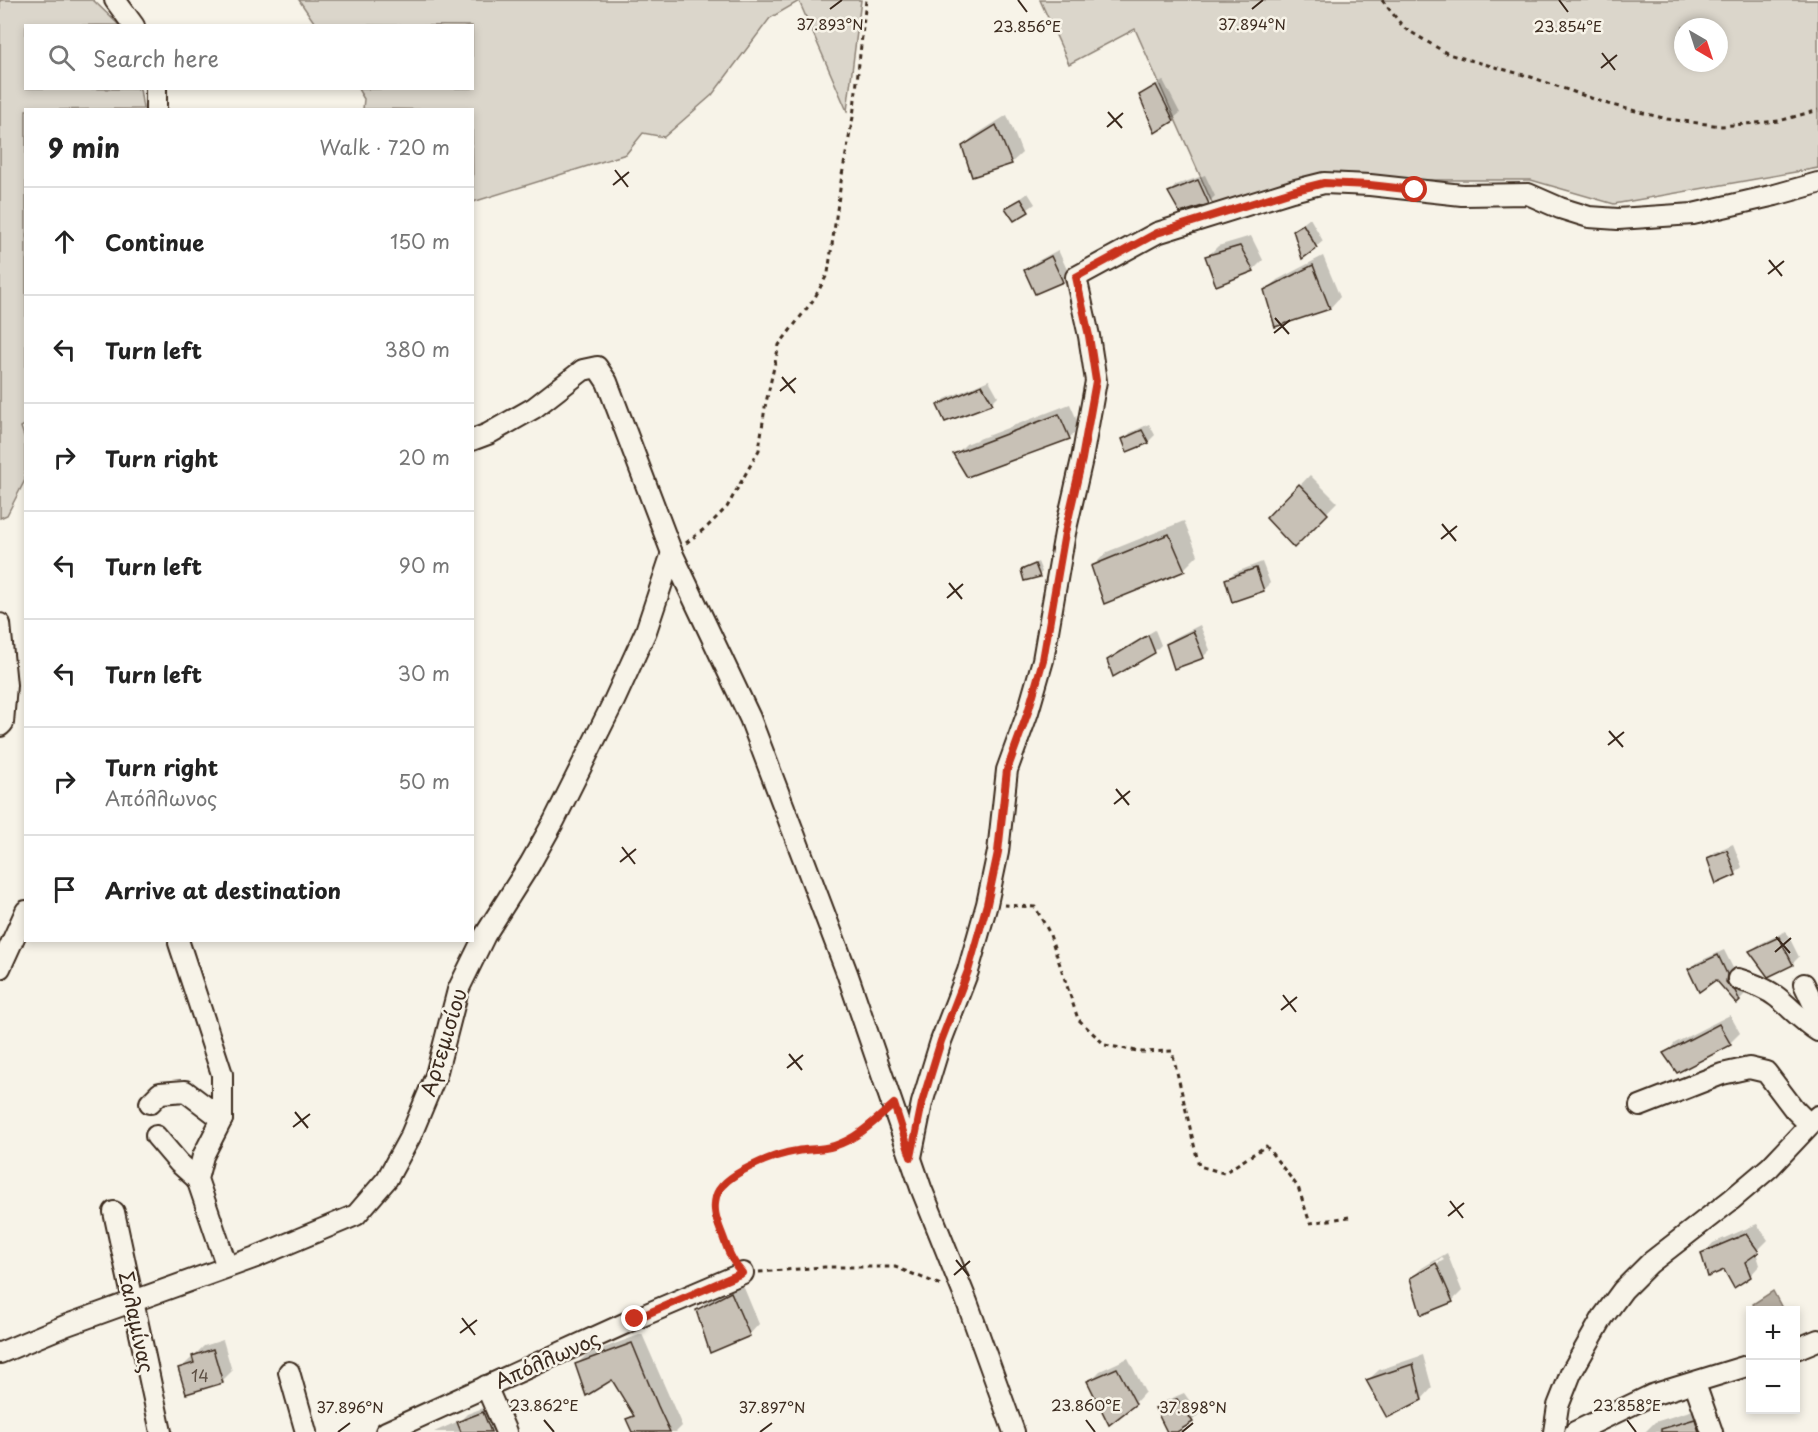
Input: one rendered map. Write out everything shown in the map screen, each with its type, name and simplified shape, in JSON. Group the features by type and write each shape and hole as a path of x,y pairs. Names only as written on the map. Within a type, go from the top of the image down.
{"street":[{"path":"115,0 133,24"},
{"path":"156,90 156,108"},
{"path":"911,1157 922,1103 941,1041 968,971 987,904 998,852 1007,770 1028,712 1043,660 1065,533 1082,459 1096,381 1076,277 1157,233 1324,183 1370,185 1462,195 1528,194 1560,208 1589,217 1618,219 1693,214 1818,183"},
{"path":"474,439 488,434 534,408 583,370 597,367 607,382 672,553 750,718 847,974 894,1104 921,1188 967,1302 1014,1432"},
{"name":"Αρτεμισίου","path":"0,1353 227,1267 356,1215 387,1179 411,1135 436,1075 458,990 485,935 554,821 609,712 646,631 672,553"},
{"path":"0,624 6,686 3,723 0,726"},
{"path":"0,969 24,915"},
{"path":"179,943 222,1074 222,1119 203,1156 197,1179"},
{"path":"1738,979 1776,996 1792,1012 1818,1031"},
{"path":"1804,984 1818,1014"},
{"path":"1554,1432 1558,1406 1571,1373 1603,1317 1623,1290 1650,1263 1770,1167 1814,1120 1794,1109 1766,1072 1749,1068 1722,1074 1640,1106"},
{"path":"150,1103 160,1093 185,1091 222,1119"},
{"path":"156,1136 197,1179 227,1267"},
{"name":"Σαλαμίνας","path":"114,1212 160,1432"},
{"name":"Απόλλωνος","path":"386,1432 742,1273"},
{"path":"1800,1347 1818,1340"},
{"path":"1575,1432 1652,1395 1695,1384 1746,1366"},
{"path":"289,1372 306,1432"},
{"path":"1695,1384 1712,1432"},
{"path":"486,1386 506,1432"}],"path":[{"path":"672,553 708,526 727,507 759,450 778,345 814,299 828,273 853,117 866,0"},
{"path":"1382,0 1404,28 1448,54 1531,77 1608,104 1667,119 1722,126 1779,121 1818,110"},
{"path":"987,904 1035,907 1049,932 1078,1019 1105,1044 1142,1052 1172,1051 1199,1166 1224,1173 1266,1146 1298,1186 1310,1223 1349,1217"},
{"path":"894,1104 864,1130 848,1140 834,1146 771,1157 749,1167 730,1180 716,1195 714,1212 732,1262 742,1273 824,1267 895,1267 939,1283 967,1302"}],"shaded area":[{"path":"0,0 93,0 118,24 24,24 24,90 140,90 143,108 24,108 24,425 21,427 24,436 24,482 7,515 0,518"},
{"path":"299,0 861,0 847,111 799,1 770,18 712,95 664,137 643,133 626,154 474,202 474,108 363,108 364,99 359,90 474,90 474,24 315,24"},
{"path":"1040,0 1818,0 1818,168 1614,204 1531,180 1292,180 1214,207 1135,29 1069,64"},
{"path":"1773,1291 1781,1306 1754,1306 1753,1304"}],"building":[{"path":"1156,85 1174,121 1155,133 1139,95"},
{"path":"996,125 1012,164 972,177 962,146"},
{"path":"1198,180 1209,204 1180,213 1168,192"},
{"path":"1021,199 1029,212 1014,221 1005,208"},
{"path":"1303,224 1317,248 1302,259 1293,230"},
{"path":"1240,246 1254,271 1216,286 1205,256"},
{"path":"1051,256 1063,282 1035,294 1024,270"},
{"path":"1313,265 1330,309 1275,327 1264,290"},
{"path":"982,385 993,404 945,422 937,405"},
{"path":"1059,414 1070,439 967,477 953,454"},
{"path":"1142,430 1149,443 1127,452 1122,439"},
{"path":"1299,484 1328,514 1294,548 1266,518"},
{"path":"1169,534 1185,571 1104,604 1091,566"},
{"path":"1035,564 1040,577 1024,581 1021,570"},
{"path":"1256,568 1264,591 1232,602 1225,579"},
{"path":"1193,631 1204,658 1174,669 1166,644"},
{"path":"1148,635 1155,653 1113,677 1107,660"},
{"path":"1727,850 1736,875 1716,884 1707,858"},
{"path":"1779,937 1793,965 1768,977 1749,951"},
{"path":"1718,955 1727,974 1726,982 1735,991 1740,1001 1737,1004 1716,980 1699,992 1688,969"},
{"path":"1719,1024 1731,1045 1677,1073 1663,1053"},
{"path":"1746,1234 1759,1252 1745,1262 1751,1277 1734,1288 1724,1270 1708,1277 1701,1253"},
{"path":"1436,1263 1453,1302 1421,1315 1410,1278"},
{"path":"731,1292 750,1336 710,1353 696,1310"},
{"path":"632,1343 670,1432 632,1432 626,1419 634,1416 612,1380 586,1396 575,1364"},
{"path":"213,1349 223,1383 186,1394 178,1368 194,1363 192,1356"},
{"path":"1413,1364 1422,1400 1387,1418 1366,1380"},
{"path":"1117,1368 1136,1404 1109,1425 1087,1381"},
{"path":"1177,1399 1193,1422 1177,1432 1167,1432 1155,1408"},
{"path":"483,1412 491,1432 461,1432 457,1422"},
{"path":"1695,1419 1699,1432 1661,1432 1661,1429"}],"route":[{"path":"635,1319 742,1273 732,1262 714,1212 716,1195 730,1180 749,1167 771,1157 834,1146 848,1140 864,1130 894,1104 911,1157 922,1103 941,1041 968,971 987,904 998,852 1002,798 1007,770 1028,712 1043,660 1065,533 1082,459 1096,381 1076,277 1157,233 1292,191 1324,183 1415,190"}]}
